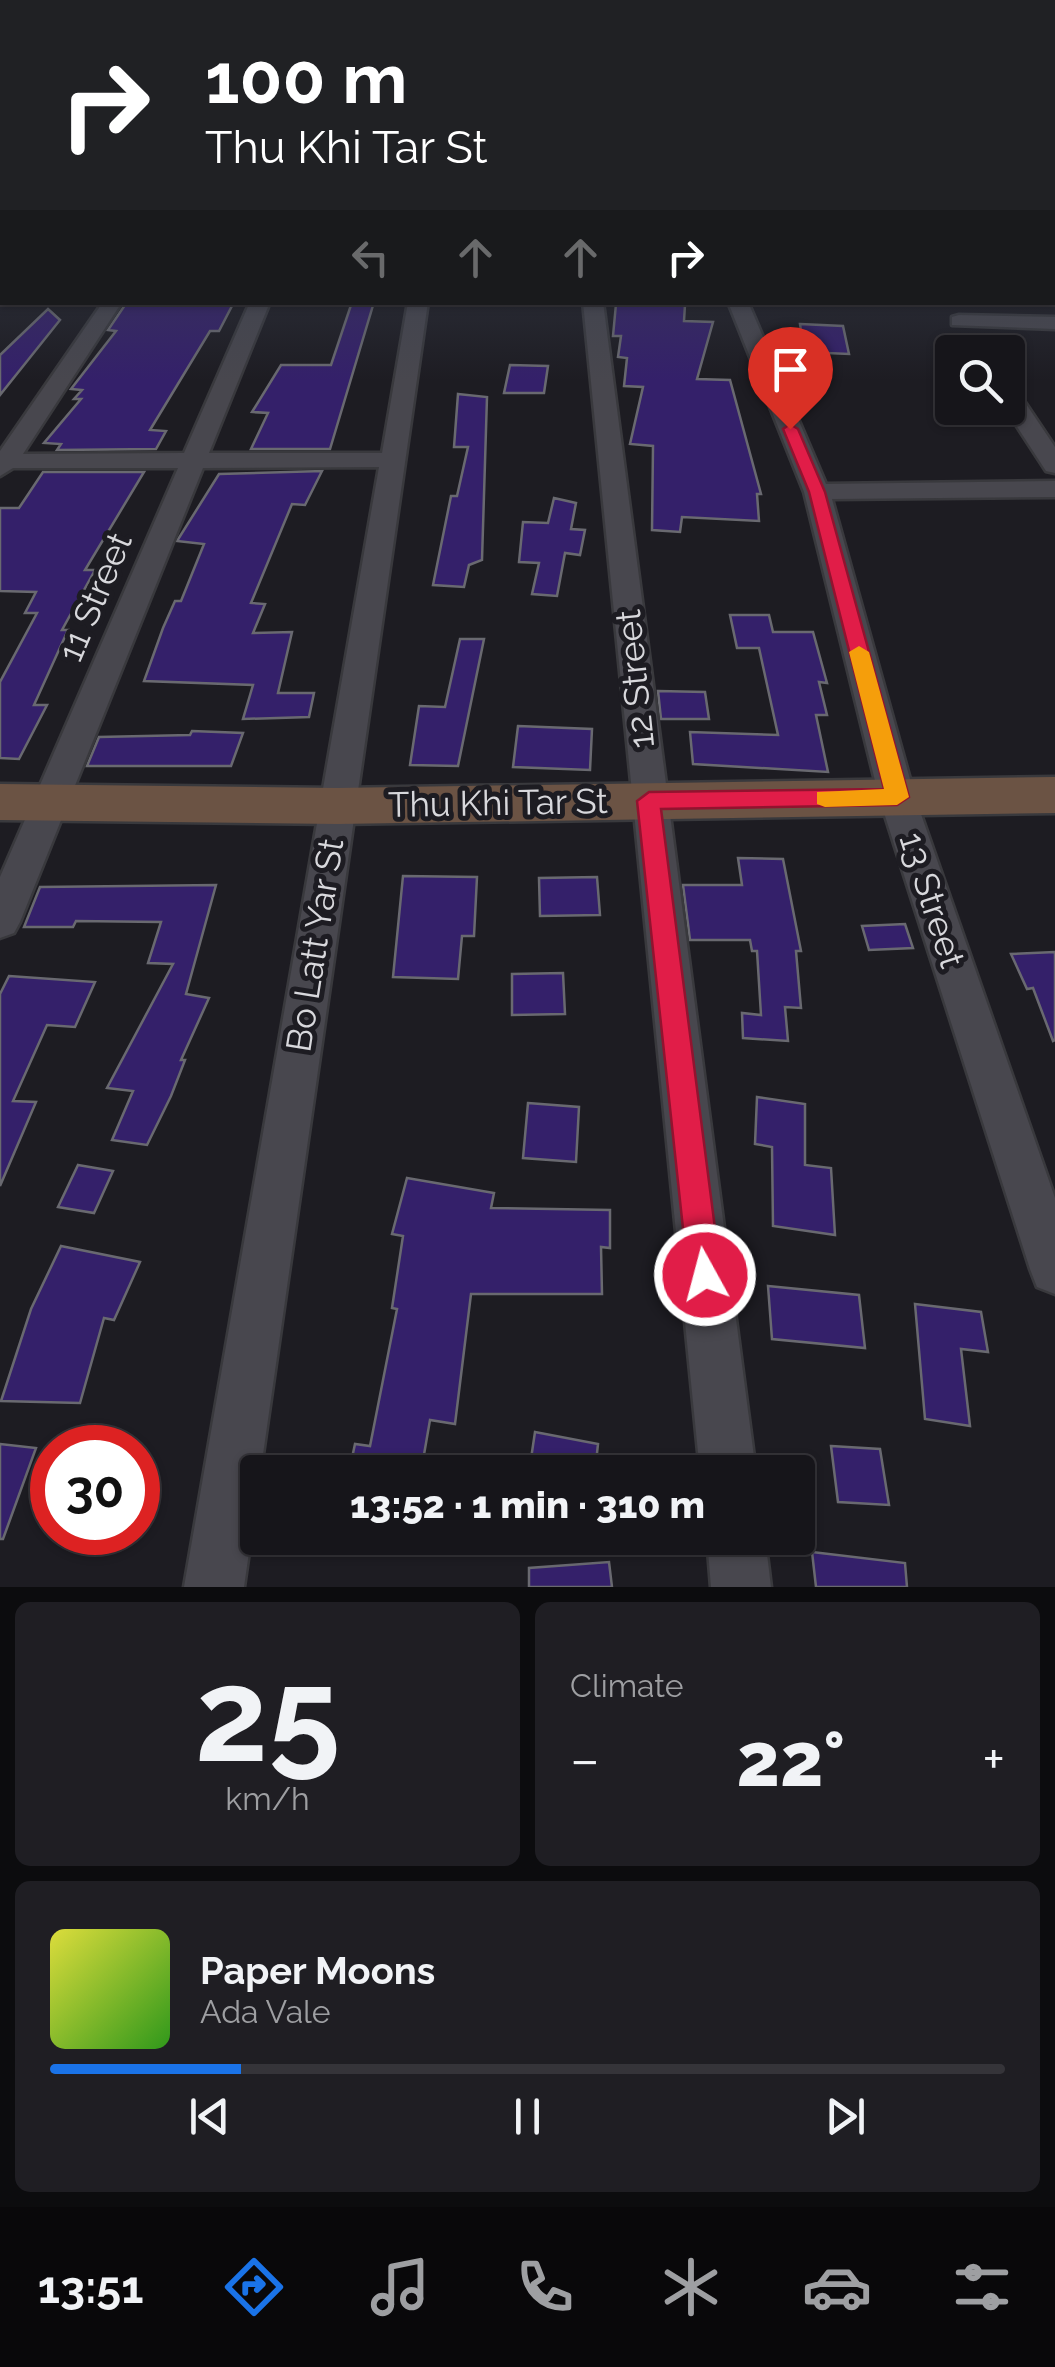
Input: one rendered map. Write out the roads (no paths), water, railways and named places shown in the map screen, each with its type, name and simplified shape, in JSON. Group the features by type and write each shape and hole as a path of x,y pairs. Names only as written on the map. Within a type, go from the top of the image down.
{"street":[{"path":"2,464 111,305"},
{"name":"11 Street","path":"0,922 259,305"},
{"name":"Bo Latt Yar St","path":"214,1587 417,305"},
{"name":"12 Street","path":"593,305 726,1455"},
{"name":"13 Street","path":"739,305 817,492 897,797 1055,1269"},
{"path":"959,320 1055,323"},
{"path":"1025,420 1055,466"},
{"path":"2,464 391,460"},
{"path":"817,492 1055,489"},
{"name":"Thu Khi Tar St","path":"0,802 336,806 1055,794"},
{"path":"738,1555 742,1587"}]}
